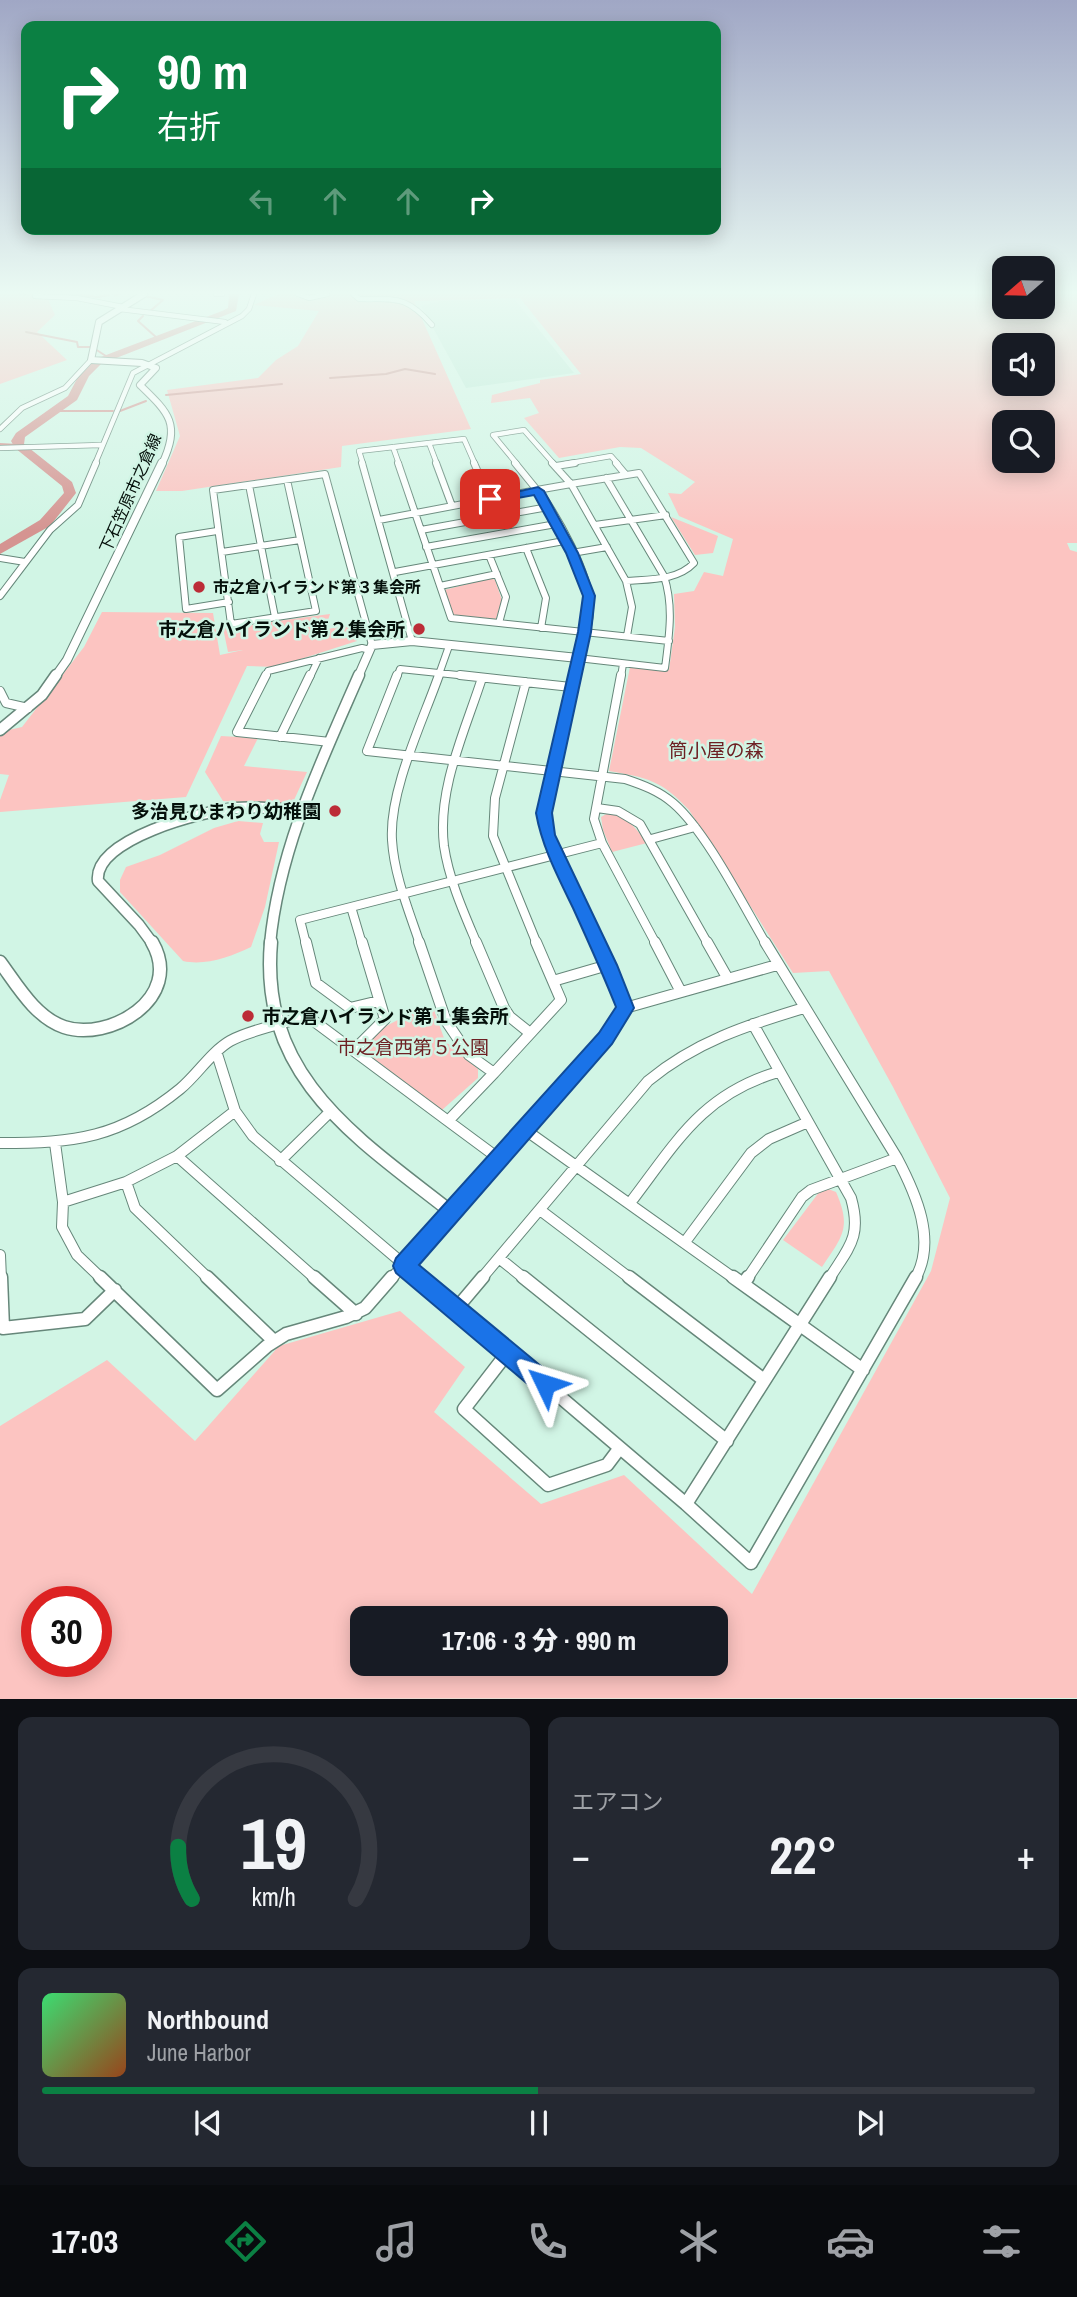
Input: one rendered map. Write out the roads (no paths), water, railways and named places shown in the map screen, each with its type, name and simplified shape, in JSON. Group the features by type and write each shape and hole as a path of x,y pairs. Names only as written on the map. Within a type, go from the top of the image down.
{"street":[{"path":"0,429 16,409 67,387 78,373"},
{"path":"0,596 50,530 78,505 130,379 137,373"},
{"name":"下石笠原市之倉線","path":"0,730 28,708 67,660 168,451 173,428 171,417 159,400 140,385 153,373"},
{"path":"625,1008 608,965 555,855 544,813 585,632 589,596 572,553 548,507 494,435 524,430 572,485 626,581 632,607 627,636"},
{"path":"412,641 395,572 359,451 464,439 490,499"},
{"path":"429,443 452,506"},
{"path":"3,448 102,445"},
{"path":"393,447 451,618 668,641"},
{"path":"556,466 611,456 626,475"},
{"path":"379,520 639,473 694,563 685,572 626,581"},
{"path":"287,480 316,611 231,624 213,490 325,474 371,648 300,811 269,939 268,972 276,1024 296,1069 331,1111 360,1140 450,1211"},
{"path":"330,743 237,732 268,671 362,648 412,641 665,668 671,601 664,576 606,478"},
{"path":"249,485 275,617"},
{"path":"421,530 548,507"},
{"path":"595,525 666,515"},
{"path":"426,547 556,524"},
{"path":"217,531 179,537 186,609 229,602"},
{"path":"222,552 300,540"},
{"path":"395,572 564,541"},
{"path":"572,553 607,547"},
{"path":"526,548 546,598 541,628"},
{"path":"489,555 506,597 499,624"},
{"path":"0,558 24,562"},
{"path":"440,586 497,574"},
{"path":"449,646 397,794 392,824 395,861 403,894 452,1033 469,1055 494,1073"},
{"path":"280,737 319,658"},
{"path":"623,664 594,819 602,843 681,992"},
{"path":"217,1054 235,1111 253,1136 686,1504 751,1563 922,1267 924,1225 918,1198 897,1158 695,827 673,800 659,791 625,779 367,751 400,669 571,687"},
{"path":"482,678 446,802 443,829 453,881 504,1008 510,1017 530,1033"},
{"path":"448,1121 561,1000 504,869 493,836 495,798 526,682"},
{"path":"0,691 6,703 28,708"},
{"path":"0,962 42,1017 62,1028 83,1031 112,1024 136,1013 151,999 160,983 161,965 149,938 99,886 96,874 101,862 112,849 213,812 234,808 300,811"},
{"path":"597,808 628,814 640,824 651,839 728,979"},
{"path":"651,839 695,827"},
{"path":"379,1001 350,1008 316,983 300,920 602,843"},
{"path":"351,907 385,1019 354,1050"},
{"path":"553,981 608,965"},
{"path":"55,1143 63,1202 62,1227 77,1255 217,1390 274,1341 288,1333 356,1314 365,1308 606,1039 625,1008 778,965"},
{"path":"456,1309 648,1081 665,1066 696,1045 804,1008"},
{"path":"0,1143 55,1143 94,1136 127,1125 179,1089 230,1041 307,1016 498,1158"},
{"path":"686,1504 853,1241 857,1219 851,1198 753,1024"},
{"path":"630,1203 695,1120 714,1102 745,1083 779,1072"},
{"path":"63,1202 126,1182 177,1156 235,1111"},
{"path":"280,1161 331,1111"},
{"path":"685,1242 751,1153 769,1139 808,1122"},
{"path":"524,1129 578,1164 863,1370"},
{"path":"177,1156 356,1314"},
{"path":"744,1283 802,1197 811,1190 839,1178 897,1158"},
{"path":"126,1182 135,1208 274,1341"},
{"path":"540,1210 764,1380"},
{"path":"0,1255 4,1328 85,1319 115,1290"},
{"path":"499,1258 727,1441"},
{"path":"508,1352 464,1409 548,1485 607,1465 619,1449"}],"waterway":[{"path":"0,550 45,523 70,493 68,485 19,446 17,441 20,435 73,398 86,373"},
{"path":"330,378 389,373"},
{"path":"431,373 435,374"},
{"path":"166,395 282,384"},
{"path":"120,411 146,401"},
{"path":"56,411 113,411"},
{"path":"0,444 18,445"}],"place":[{"name":"市之倉ハイランド第３集会所","path":"199,587"},
{"name":"市之倉ハイランド第２集会所","path":"419,629"},
{"name":"多治見ひまわり幼稚園","path":"335,811"},
{"name":"市之倉ハイランド第１集会所","path":"248,1016"}],"park label":[{"name":"筒小屋の森","path":"716,750"},
{"name":"市之倉西第５公園","path":"413,1047"}]}
